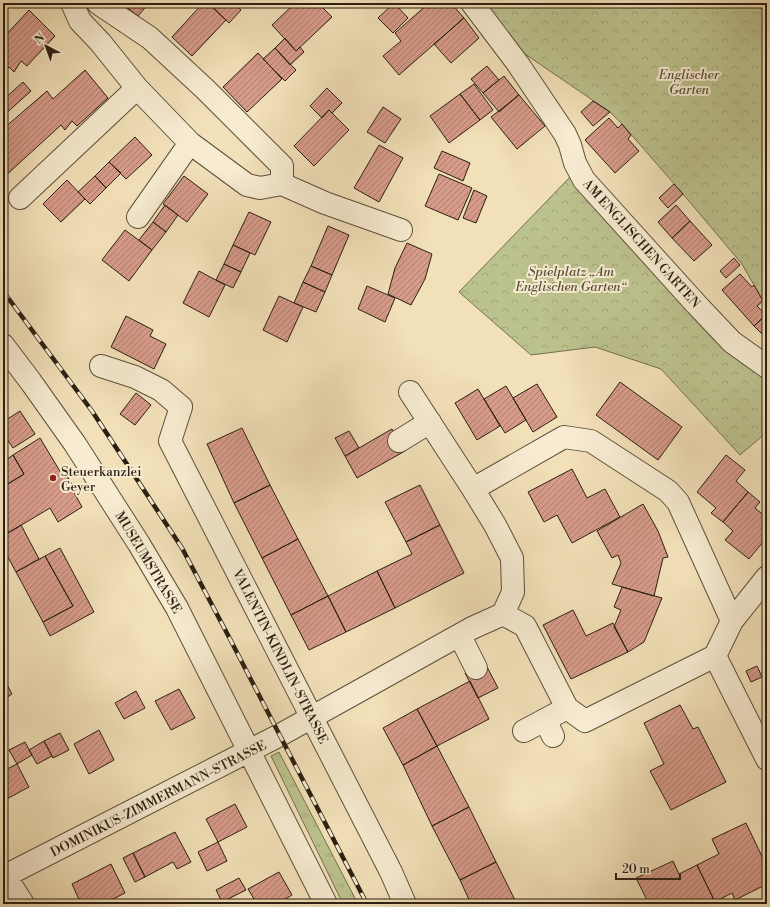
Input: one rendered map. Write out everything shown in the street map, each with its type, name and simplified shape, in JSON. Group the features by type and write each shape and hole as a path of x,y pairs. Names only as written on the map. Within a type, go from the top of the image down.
{"street":[{"path":"72,3 80,21 100,42 138,88 190,143 247,185 260,188 282,184 325,203 401,230"},
{"path":"98,3 150,38 205,89 282,166 282,184"},
{"name":"AM ENGLISCHEN GARTEN","path":"472,3 518,64 564,134 570,145 575,163 584,180 732,342 767,367"},
{"path":"20,198 138,88"},
{"path":"138,217 190,143"},
{"name":"MUSEUMSTRASSE","path":"3,346 31,382 74,444 139,544 177,608 326,904"},
{"name":"VALENTIN-KINDLIN-STRASSE","path":"101,366 135,377 161,390 181,407 170,441 391,872 405,904"},
{"path":"410,392 495,524 512,558 513,592 503,614 525,626 567,708 585,721 715,656 732,621 767,577"},
{"path":"399,440 430,422"},
{"path":"473,489 564,437 591,442 668,491 678,502 732,621"},
{"name":"DOMINIKUS-ZIMMERMANN-STRASSE","path":"4,875 249,751 503,614"},
{"path":"460,636 476,668"},
{"path":"715,656 767,759"},
{"path":"524,731 549,728 567,708"},
{"path":"4,875 23,904"}],"green space":[{"name":"Englischer Garten","path":"485,3 756,3 767,15 767,308 742,264 622,124 610,112 525,54 517,46"},
{"name":"Spielplatz „Am Englischen Garten“","path":"570,177 767,376 767,432 740,455 661,369 595,347 531,355 459,292"},
{"path":"279,752 358,904 343,904 271,756"}],"water":[{"path":"756,3 767,3 767,15"}],"building":[{"path":"121,3 149,3 138,16"},
{"path":"203,3 208,3 226,20 192,56 172,37"},
{"path":"234,3 241,10 229,23 209,4"},
{"path":"295,3 318,3 332,17 296,51 272,25"},
{"path":"394,3 408,18 393,33 378,18"},
{"path":"429,3 451,3 464,18 399,75 383,56 401,41 395,33"},
{"path":"29,10 55,36 27,66 21,61 14,72 9,67 3,73 3,38"},
{"path":"464,18 479,38 451,63 434,44"},
{"path":"285,38 296,51 300,47 304,52 290,65 275,48"},
{"path":"275,48 296,70 285,81 263,59"},
{"path":"258,53 282,79 247,112 223,87"},
{"path":"487,66 499,80 483,93 471,79"},
{"path":"85,70 108,98 77,126 72,121 65,130 61,125 3,178 3,129 47,91 53,99"},
{"path":"504,76 519,95 499,112 483,93"},
{"path":"23,82 31,91 3,116 3,100"},
{"path":"474,84 493,110 480,120 460,94"},
{"path":"327,88 342,103 332,113 329,110 322,118 310,106"},
{"path":"460,94 480,120 449,143 430,116"},
{"path":"519,95 545,126 517,149 491,117"},
{"path":"593,101 610,112 593,126 581,112"},
{"path":"383,107 401,119 385,143 367,132"},
{"path":"329,110 349,130 314,166 294,146"},
{"path":"609,118 618,128 622,124 631,135 628,139 639,151 615,173 585,140"},
{"path":"135,137 152,155 126,179 109,162"},
{"path":"379,145 403,158 379,202 354,188"},
{"path":"442,151 470,163 463,181 434,168"},
{"path":"109,162 121,173 106,188 95,176"},
{"path":"439,174 472,188 458,220 425,206"},
{"path":"95,176 106,188 90,204 78,192"},
{"path":"184,176 208,194 187,222 163,204"},
{"path":"67,180 85,199 61,222 43,204"},
{"path":"674,184 683,194 668,208 659,198"},
{"path":"474,190 487,196 476,223 463,218"},
{"path":"165,205 178,215 166,232 153,222"},
{"path":"676,205 690,221 672,238 658,222"},
{"path":"249,212 271,222 255,255 233,245"},
{"path":"690,221 712,245 694,261 672,238"},
{"path":"153,222 166,232 152,250 139,240"},
{"path":"328,226 349,235 332,275 311,266"},
{"path":"125,230 152,250 129,281 102,260"},
{"path":"407,243 432,254 425,279 411,305 388,294 395,268"},
{"path":"233,245 250,253 241,272 224,264"},
{"path":"734,258 740,265 726,278 720,271"},
{"path":"224,264 241,272 233,288 216,280"},
{"path":"311,266 332,275 325,292 303,282"},
{"path":"199,271 225,285 209,317 183,303"},
{"path":"740,274 752,287 754,285 763,301 757,306 766,315 754,326 722,290"},
{"path":"303,282 325,292 316,312 294,303"},
{"path":"367,286 395,298 385,322 358,309"},
{"path":"279,296 303,307 287,342 263,330"},
{"path":"766,315 767,337 766,338 754,326"},
{"path":"126,316 153,330 150,336 166,344 154,369 111,347"},
{"path":"620,382 682,427 658,460 596,415"},
{"path":"537,384 557,417 533,432 513,398"},
{"path":"506,386 526,420 505,433 484,399"},
{"path":"478,389 500,426 477,440 455,403"},
{"path":"136,393 151,405 135,425 120,414"},
{"path":"20,411 35,434 13,448 3,433 3,422"},
{"path":"242,428 270,485 234,503 207,444"},
{"path":"392,429 405,451 357,478 345,456"},
{"path":"349,431 359,448 345,456 335,438"},
{"path":"40,438 64,478 67,476 82,507 58,522 50,508 3,536 3,487 24,474 13,455"},
{"path":"13,455 24,474 3,487 3,462"},
{"path":"726,455 745,470 736,481 748,492 723,522 711,513 716,508 697,492"},
{"path":"572,469 587,498 605,489 620,517 572,543 557,515 544,522 528,492"},
{"path":"270,485 298,539 262,558 234,503"},
{"path":"420,485 440,525 406,542 385,502"},
{"path":"748,492 760,502 755,508 767,518 767,537 749,559 725,540 733,531 723,522"},
{"path":"643,504 658,531 668,557 663,558 654,596 612,584 621,563 618,555 612,558 597,531"},
{"path":"21,525 39,559 16,572 3,548 3,536"},
{"path":"440,525 464,573 395,608 377,571 412,554 406,542"},
{"path":"298,539 328,596 291,615 262,558"},
{"path":"60,548 94,612 50,636 43,622 73,606 45,556"},
{"path":"45,556 73,606 43,622 16,572"},
{"path":"377,571 395,608 346,632 328,596"},
{"path":"622,587 662,598 644,642 628,652 614,627 621,610 614,607"},
{"path":"328,596 346,632 309,650 291,615"},
{"path":"573,610 586,636 613,623 628,652 571,679 543,625"},
{"path":"485,663 498,688 478,698 465,673"},
{"path":"757,666 762,677 751,682 746,671"},
{"path":"5,681 12,694 3,700 3,682"},
{"path":"470,681 489,719 437,746 417,709"},
{"path":"179,689 195,718 171,730 155,701"},
{"path":"136,691 145,708 124,719 115,703"},
{"path":"680,705 693,729 698,727 726,782 671,810 650,771 664,764 644,723"},
{"path":"417,709 437,746 403,765 383,728"},
{"path":"99,730 114,760 89,774 74,744"},
{"path":"60,733 69,750 53,758 44,741"},
{"path":"44,741 52,756 37,764 29,750"},
{"path":"25,742 32,755 17,764 9,750"},
{"path":"437,746 469,807 432,826 403,765"},
{"path":"17,764 29,787 3,801 3,771"},
{"path":"235,804 247,827 218,842 206,819"},
{"path":"469,807 496,862 460,880 432,826"},
{"path":"746,823 767,867 767,884 735,900 732,893 715,902 697,865 719,854 712,839"},
{"path":"175,832 191,862 177,869 173,862 145,877 133,853"},
{"path":"218,842 227,861 207,871 198,852"},
{"path":"133,853 145,877 135,882 123,858"},
{"path":"673,861 679,874 697,865 715,902 710,904 649,904 636,878"},
{"path":"496,862 517,904 471,904 460,880"},
{"path":"111,864 125,893 103,904 81,904 72,884"},
{"path":"279,872 292,895 277,904 257,904 248,889"},
{"path":"239,878 246,890 222,902 216,890"}],"railway":[{"path":"3,291 92,411 182,548 367,904"}],"place":[{"name":"Steuerkanzlei Geyer","path":"53,478"}]}
